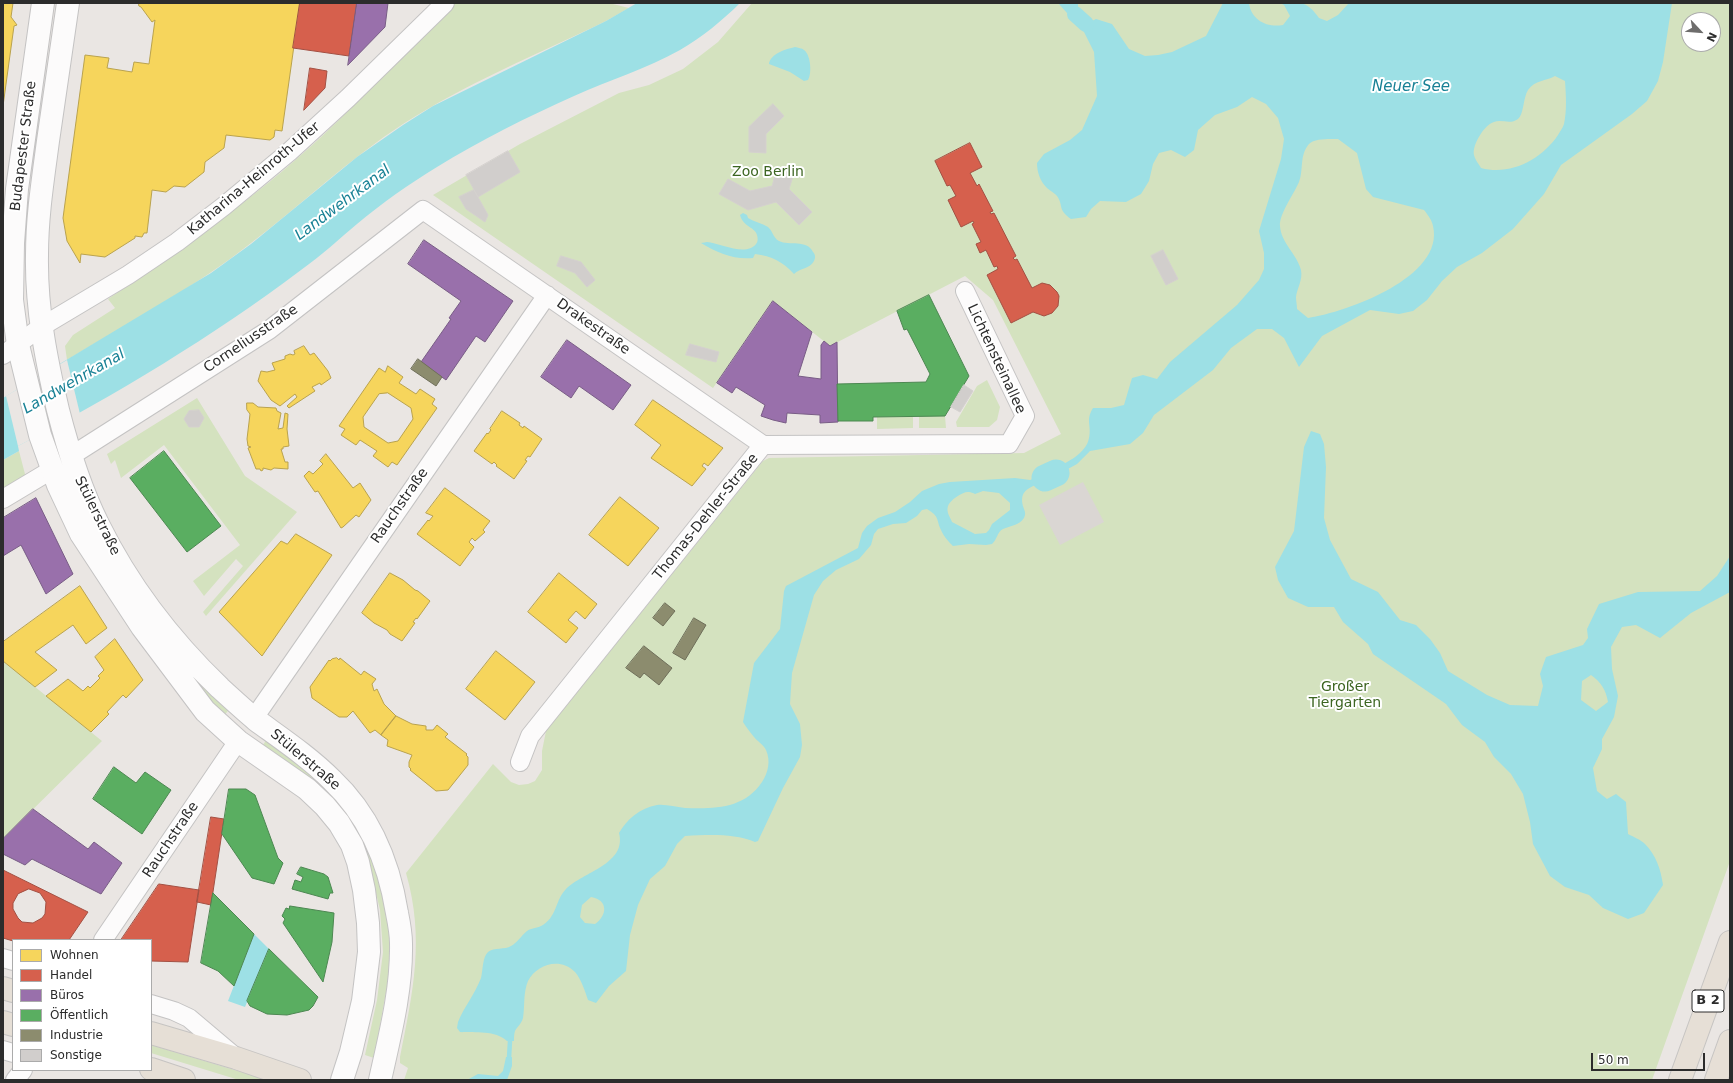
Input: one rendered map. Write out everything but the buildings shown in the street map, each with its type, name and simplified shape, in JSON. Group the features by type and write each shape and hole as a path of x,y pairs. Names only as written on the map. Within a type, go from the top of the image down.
{"main road":[{"name":"Budapester Straße","path":"40,435 27,383 10,350 13,243 17,189 43,3"},
{"name":"Budapester Straße","path":"62,423 49,371 41,327 37,255 40,199 68,3"},
{"name":"Stülerstraße","path":"62,423 84,494 97,523 113,552 147,604 192,660 254,718 331,778 362,816 373,835 382,856 394,897 402,941 399,989 380,1080"},
{"name":"Stülerstraße","path":"40,435 63,497 81,534 142,627 205,711 238,741 307,789 325,806 352,845 358,862 364,890 368,924 368,966 363,1001 351,1052 342,1080"},
{"name":"Stülerstraße","path":"53,469 71,456"},
{"path":"238,741 254,718"},
{"name":"B 2","path":"1680,1080 1730,942"},
{"path":"152,1033 236,1058 300,1080"},
{"path":"1716,1080 1730,1041"},
{"path":"152,1069 184,1080"}],"street":[{"name":"Katharina-Heinroth-Ufer","path":"10,350 41,327 128,275 177,242 224,206 289,152 348,98 445,3"},
{"name":"Drakestraße","path":"423,210 763,445"},
{"name":"Corneliusstraße","path":"71,456 269,330 423,210"},
{"name":"Lichtensteinallee","path":"965,291 1026,416 1019,426"},
{"name":"Rauchstraße","path":"254,718 546,295"},
{"name":"Thomas-Dehler-Straße","path":"520,762 530,736 763,445 1009,444 1019,426"},
{"path":"3,499 53,469"},
{"name":"Rauchstraße","path":"104,939 238,741"},
{"path":"152,1004 174,1011 189,1018 236,1058"},
{"path":"15,1080 22,1071"}],"green space":[{"path":"455,3 609,3 629,8 606,21 477,82 403,124 364,152 270,228 207,275 67,360 65,346 73,335 115,308 108,299 217,222 270,182 337,122"},
{"name":"Großer Tiergarten","path":"752,3 1730,3 1730,861 1652,1080 404,1080 408,1068 400,1063 400,1057 413,988 416,943 412,897 406,873 493,764 511,782 519,785 528,784 535,781 542,770 542,751 546,731 763,461 769,458 1024,453 1061,434 993,300 965,276 830,346 773,301 713,388 433,195 520,144 619,93 649,85 683,69 718,42"},
{"path":"987,380 1000,407 997,420 989,427 957,427 956,422 977,386"},
{"path":"197,398 245,476 297,512 206,616 203,612 243,566 236,559 204,596 193,581 240,545 164,445 121,478 115,460 111,464 107,454"},
{"path":"913,416 913,428 877,429 877,417"},
{"path":"919,416 945,416 946,428 919,428"},
{"path":"19,451 26,478 3,492 3,460"},
{"path":"156,631 230,708 224,716 202,697"},
{"path":"3,661 102,741 3,839"},
{"path":"267,739 317,779 350,816 379,871 391,933 389,976 374,1058 365,1055 377,1000 383,952 380,910 371,872 261,748"},
{"path":"152,1045 268,1080 239,1080 152,1053"}],"shaded area":[{"path":"1083,482 1104,522 1060,545 1039,505"}],"water":[{"name":"Landwehrkanal","path":"637,3 740,3 712,28 680,50 654,63 556,104 470,147 427,173 366,216 308,265 267,295 163,364 18,446 19,451 3,460 3,398 211,273 251,244 357,157 433,106 606,21"},
{"path":"1058,3 1078,3 1078,11 1071,15 1067,13"},
{"name":"Neuer See","path":"1223,3 1249,3 1250,9 1256,18 1266,24 1277,26 1283,25 1290,16 1284,5 1280,3 1298,3 1306,5 1319,18 1327,21 1338,15 1349,3 1672,3 1663,62 1658,81 1647,101 1632,114 1561,165 1544,194 1513,229 1482,253 1457,267 1442,281 1427,300 1413,311 1399,314 1370,310 1322,336 1299,367 1284,338 1272,329 1257,329 1231,348 1213,370 1154,415 1143,433 1130,444 1090,451 1077,464 1057,475 1054,469 1075,457 1087,444 1090,434 1089,416 1093,408 1111,408 1124,405 1132,378 1143,375 1157,379 1170,362 1237,305 1259,280 1264,269 1264,253 1259,231 1281,159 1284,139 1278,118 1266,104 1252,97 1237,107 1215,115 1198,130 1194,150 1185,157 1171,150 1159,153 1153,164 1149,181 1141,194 1126,202 1100,201 1091,209 1086,217 1071,219 1067,216 1062,210 1057,196 1048,189 1038,173 1037,163 1044,154 1070,140 1082,130 1097,96 1094,52 1082,28 1086,24 1096,19 1112,24 1129,49 1145,56 1172,52 1206,36","holes":["1555,76 1565,81 1566,108 1564,125 1551,144 1535,158 1525,164 1503,170 1481,168 1476,160 1474,151 1477,141 1486,127 1494,122 1512,122 1518,119 1520,117 1528,90 1537,82","1338,139 1357,153 1366,189 1373,197 1424,210 1433,226 1433,244 1424,261 1409,276 1390,289 1368,300 1346,308 1308,318 1297,309 1296,297 1301,277 1301,270 1283,238 1280,221 1284,210 1299,182 1304,153 1309,144 1319,140"]},
{"path":"795,47 803,49 808,56 810,69 808,80 804,81 790,72 769,64 772,57 775,55"},
{"path":"743,213 747,215 748,218 768,227 775,238 779,241 807,246 814,254 815,260 812,264 794,274 786,266 767,256 755,254 753,258 733,257 720,253 701,243 707,242 740,249 752,248 758,240 756,232 744,222 740,215"},
{"path":"1311,431 1320,434 1324,444 1326,467 1324,518 1330,540 1351,579 1378,592 1400,620 1416,625 1430,639 1440,653 1448,671 1487,695 1510,705 1538,706 1543,686 1540,674 1546,657 1583,645 1588,638 1587,629 1599,604 1638,592 1700,591 1717,576 1730,556 1730,592 1691,613 1660,638 1636,625 1622,627 1611,647 1612,669 1618,696 1614,717 1602,739 1602,749 1593,768 1597,791 1607,799 1616,794 1626,802 1628,834 1649,848 1659,868 1663,885 1644,913 1628,919 1603,908 1589,895 1565,887 1550,876 1533,844 1530,822 1523,794 1511,774 1494,757 1485,742 1462,725 1446,704 1373,654 1368,644 1343,622 1334,607 1308,607 1288,598 1278,580 1275,567 1294,531 1304,447","holes":["1591,675 1600,683 1606,694 1608,702 1596,711 1581,700 1582,681"]},
{"path":"1043,475 1047,481 1031,487 1024,493 1022,502 1025,513 1024,518 1017,524 1001,530 992,544 953,546 943,535 936,516 927,509 922,510 917,516 906,523 893,524 878,529 874,534 871,545 859,559 836,570 823,581 814,595 792,673 790,704 800,724 802,745 800,757 783,788 758,841 755,842 738,837 720,835 703,835 685,836 677,844 665,866 650,879 638,905 630,935 626,971 609,986 596,1003 588,1000 577,975 569,967 549,964 537,970 528,981 526,986 523,1018 522,1022 515,1031 514,1041 507,1041 497,1035 479,1032 460,1032 457,1028 458,1022 479,984 483,965 488,952 490,950 511,946 530,929 546,923 553,914 562,893 566,889 610,860 620,844 619,833 630,819 640,811 657,805 685,808 728,806 746,798 755,791 762,782 768,767 768,754 764,746 754,737 743,722 754,663 780,629 784,591 786,586 858,548 862,533 867,526 878,518 895,512 910,502 922,491 939,484 950,482 1015,478 1030,480","holes":["983,491 999,493 1010,503 1010,510 992,524 986,533 975,534 952,522 948,514 948,506 951,501 957,496 966,492 975,494","591,897 601,901 604,909 602,917 595,924 585,923 580,917 582,905"]},
{"path":"254,934 269,949 245,1007 228,1001"},
{"path":"506,1057 512,1057 512,1066 507,1080 467,1080 478,1074 498,1076 503,1071"}],"pier":[{"path":"67,360 80,414 18,446 6,396"}],"waterway":[{"path":"1075,14 1086,24"},
{"path":"1045,478 1056,473"},
{"path":"509,1058 510,1041"}],"park label":[{"name":"Zoo Berlin","path":"768,172"}]}
